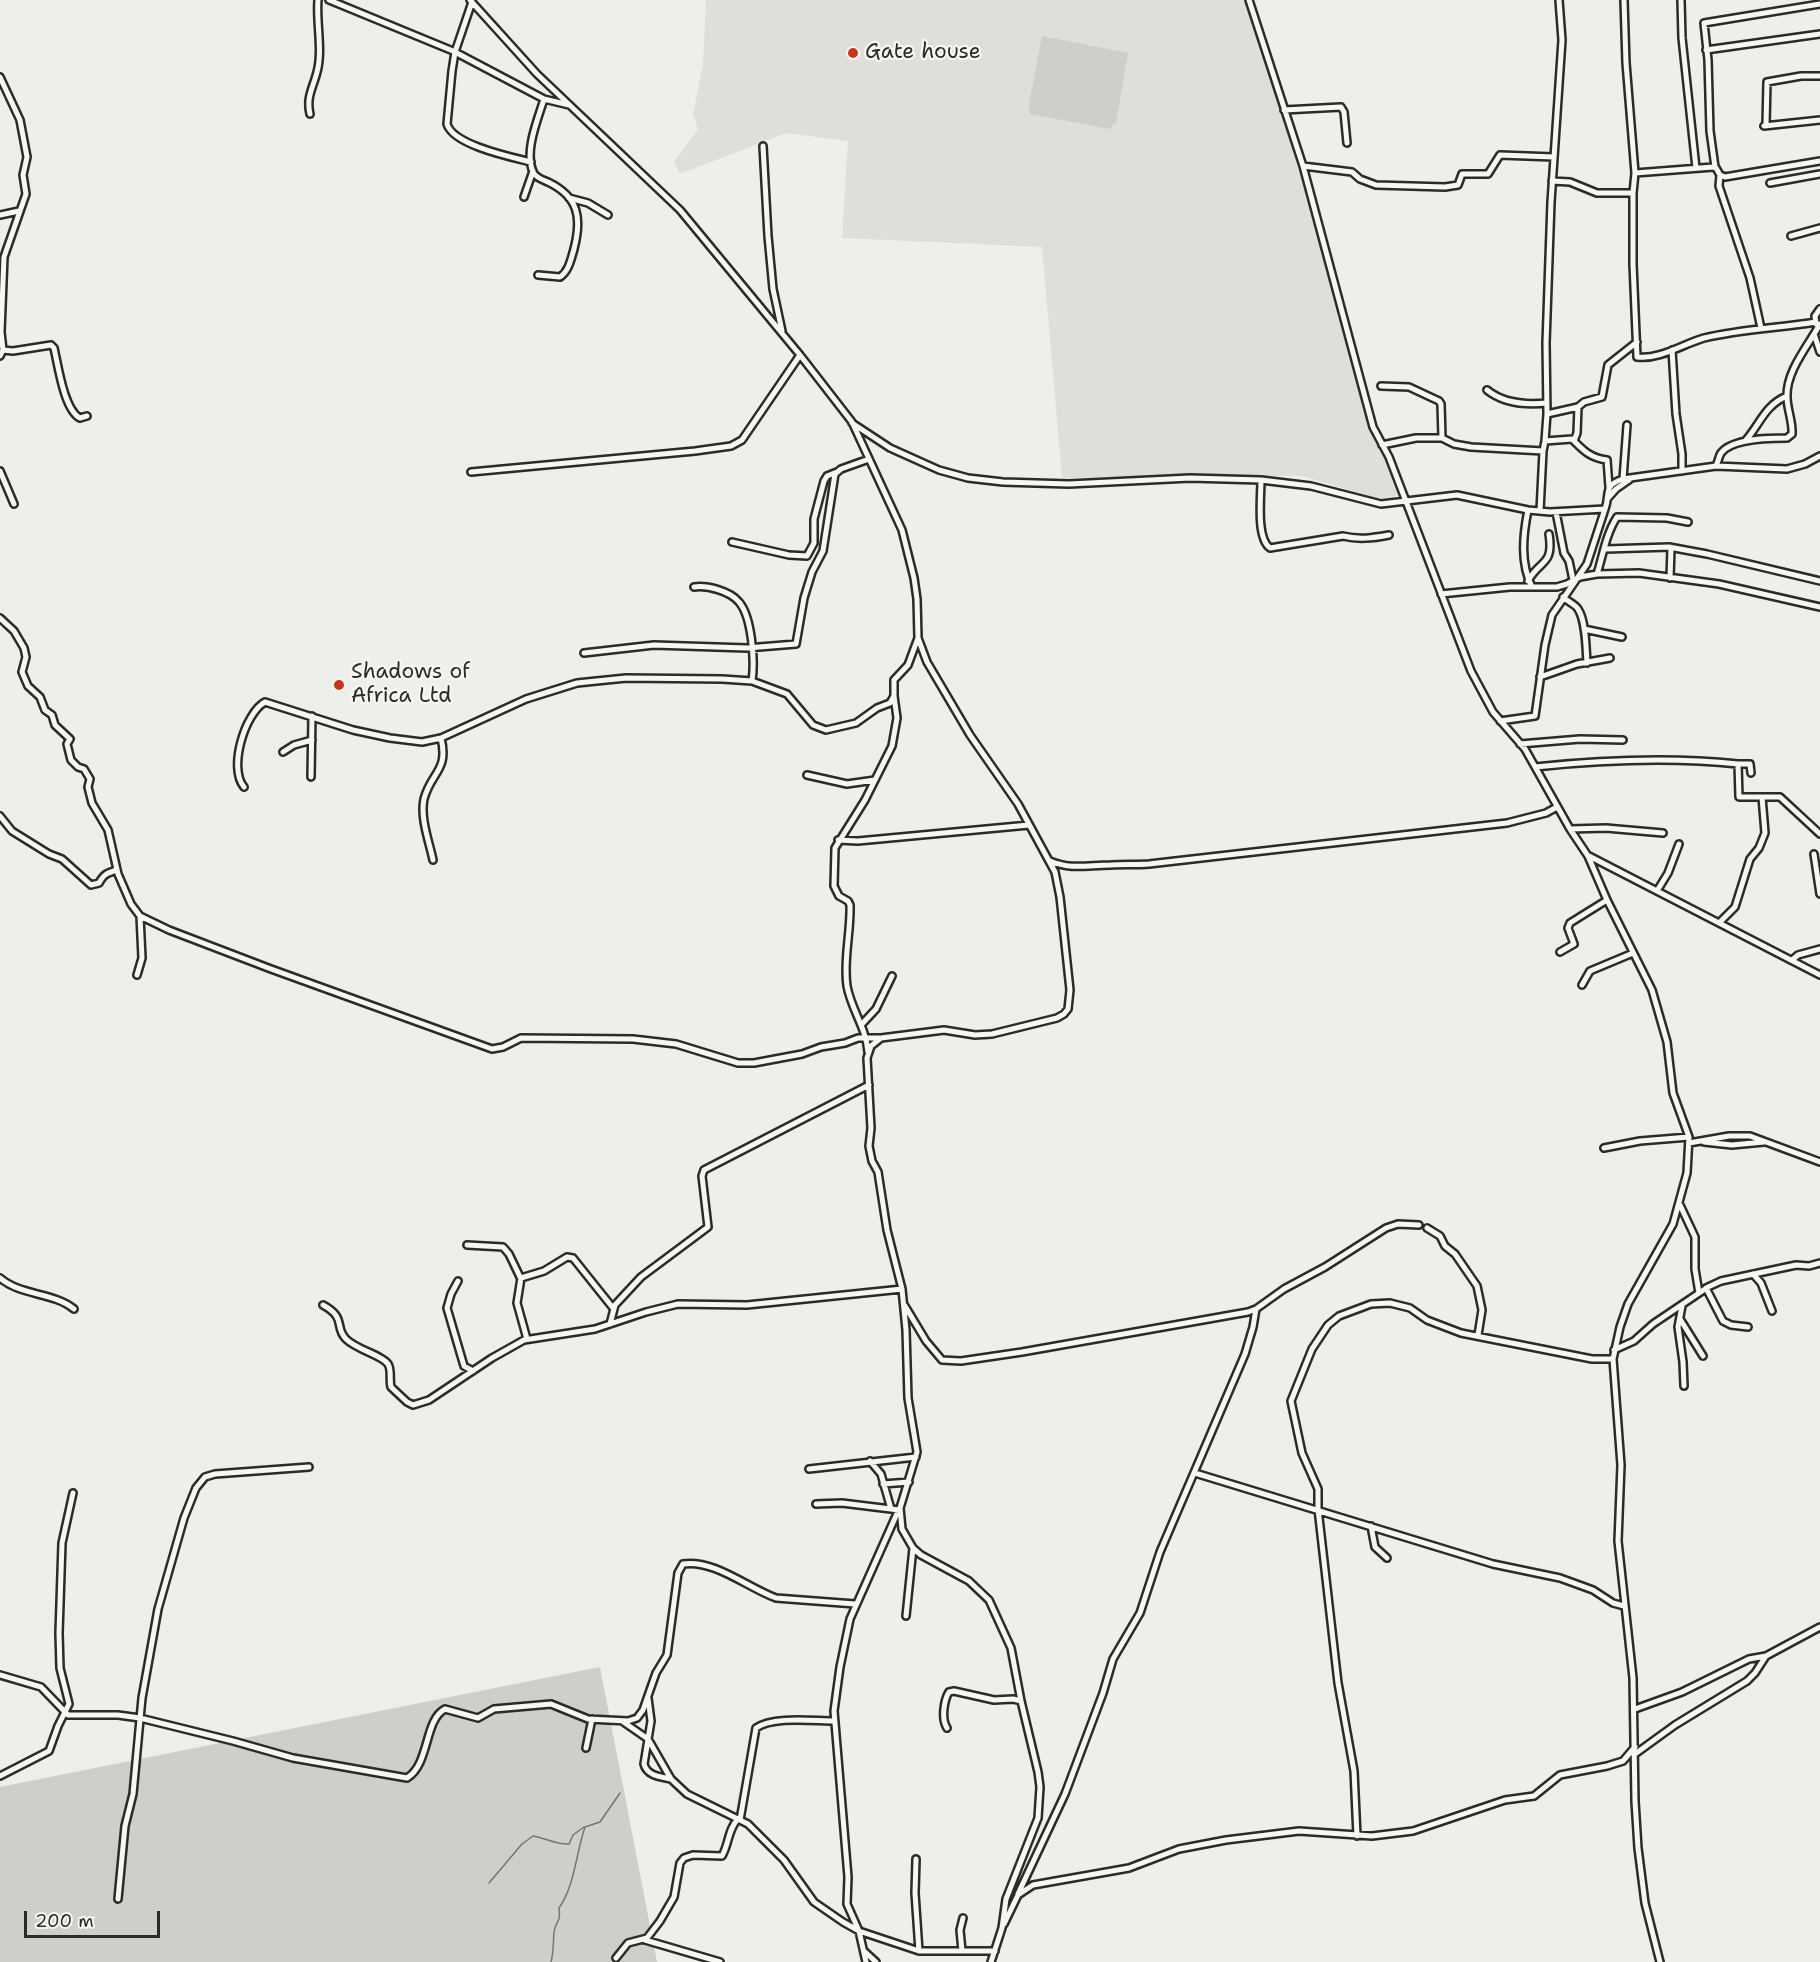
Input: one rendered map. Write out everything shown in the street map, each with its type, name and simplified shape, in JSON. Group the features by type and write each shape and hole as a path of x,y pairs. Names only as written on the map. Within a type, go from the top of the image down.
{"street":[{"path":"310,114 309,91 318,66 318,0"},
{"path":"329,0 455,52 544,99 571,106"},
{"path":"1249,0 1303,166 1359,382 1373,427 1389,457 1471,670 1500,721 1520,744 1588,856 1656,1001 1670,1058 1673,1093 1689,1140 1687,1173 1673,1224 1628,1304 1614,1350 1621,1465 1618,1541 1632,1660 1635,1709 1635,1801 1645,1903 1660,1962"},
{"path":"1540,511 1547,414 1546,344 1552,181 1562,40 1559,0"},
{"path":"1624,0 1626,63 1635,173 1633,264 1638,358 1672,350 1706,338 1761,328 1817,327"},
{"path":"1681,0 1682,38 1696,168"},
{"path":"471,1 455,52 447,124 457,137 470,143 531,162"},
{"path":"0,618 14,631 24,648 26,657 22,671 27,684 40,697 45,710 52,715 55,725 70,739 67,744 71,760 84,769 90,778 88,785 92,803 108,830 117,860 117,870 131,904 140,916 169,930 342,993 410,1021 492,1049 503,1047 521,1038 633,1039 676,1044 733,1062 754,1064 802,1054 821,1047 845,1044 866,1037 881,1038 944,1030 975,1035 992,1034 1041,1023 1064,1014 1069,1005 1070,990 1057,880 1018,804 954,708 924,656 918,638 917,599 910,558 898,522 852,422 800,355 680,210 529,66 471,1"},
{"path":"1761,328 1750,278 1722,194 1720,175 1715,167 1710,131 1708,60 1704,23 1820,4"},
{"path":"1706,50 1820,34"},
{"path":"1820,76 1801,76 1768,82 1766,125 1764,126 1820,120"},
{"path":"0,77 20,120 27,150 27,161 23,174 26,194 4,257 1,332 3,350 0,356"},
{"path":"538,275 560,277 564,275 579,222 578,213 568,197 558,188 538,177 533,171 531,148 544,99"},
{"path":"1284,110 1341,107 1344,112 1347,143"},
{"path":"763,146 773,289 782,333"},
{"path":"1303,166 1352,172 1360,179 1376,185 1445,187 1458,185 1462,174 1488,174 1500,155 1554,157"},
{"path":"1720,175 1725,177 1820,161"},
{"path":"1635,173 1715,167"},
{"path":"524,197 533,171"},
{"path":"1770,183 1820,174"},
{"path":"1552,181 1570,182 1597,193 1633,193"},
{"path":"568,197 588,203 608,215"},
{"path":"0,215 19,211"},
{"path":"1791,236 1820,228"},
{"path":"1820,309 1815,316 1820,352"},
{"path":"1716,466 1722,452 1746,440 1791,436 1787,396 1790,377 1817,327"},
{"path":"1547,414 1602,397 1608,365 1637,342"},
{"path":"3,350 14,351 51,345 54,348 67,400 78,418 87,416"},
{"path":"1672,350 1682,471"},
{"path":"471,472 695,451 735,445 742,440 800,355"},
{"path":"1381,386 1409,387 1439,401 1442,438"},
{"path":"1487,390 1501,399 1526,403 1547,403"},
{"path":"1746,440 1774,402 1787,396"},
{"path":"1574,441 1577,437 1578,406"},
{"path":"852,422 901,453 939,470 968,478 1003,482 1070,484 1190,478 1261,480 1311,486 1372,503 1407,502 1457,495 1528,510 1556,512 1605,509"},
{"path":"1623,479 1627,425"},
{"path":"1382,445 1416,438 1442,438 1454,444 1471,447 1543,451"},
{"path":"1500,721 1535,716 1545,645 1552,615 1592,554 1608,498 1607,460 1587,454 1574,441 1565,438 1545,441"},
{"path":"1609,487 1614,482 1623,479 1660,472 1716,466 1758,466 1784,469 1805,464 1820,456"},
{"path":"732,542 789,555 807,556 814,543 815,514 827,476 869,459"},
{"path":"0,471 14,504"},
{"path":"584,653 654,645 753,648 797,643 804,598 812,572 823,551 831,490 837,472"},
{"path":"1608,498 1632,478"},
{"path":"1261,480 1260,508 1263,540 1270,548 1343,536 1368,539 1389,535"},
{"path":"1528,510 1523,550 1528,579 1532,587"},
{"path":"1556,512 1564,553 1577,579"},
{"path":"1597,574 1606,549 1608,534 1618,517 1666,518 1688,522"},
{"path":"1525,586 1528,579 1549,556 1551,548 1549,534"},
{"path":"1606,549 1671,548 1707,554 1820,581"},
{"path":"1670,578 1671,548"},
{"path":"1442,594 1525,586 1557,587 1597,574 1643,573 1719,584 1820,607"},
{"path":"694,587 714,589 738,600 745,614 753,648 752,681"},
{"path":"1563,597 1578,608 1584,629 1587,663"},
{"path":"1584,629 1622,637"},
{"path":"866,1962 859,1931 847,1904 848,1876 834,1721 844,1644 855,1604 882,1552 900,1509 916,1457 908,1398 902,1288 888,1236 878,1172 869,1149 871,1128 866,1037 852,1006 847,985 849,903 839,896 834,886 834,853 838,840 865,800 888,755 896,733 897,710 894,680 908,665 918,638"},
{"path":"1540,677 1610,658"},
{"path":"243,787 237,776 238,752 245,730 261,703 267,702 353,730 416,742 441,738 526,699 577,683 637,678 722,678 752,681 789,695 813,725 826,730 856,723 877,708 890,704 894,696"},
{"path":"310,777 312,716"},
{"path":"433,860 423,806 445,755 441,738"},
{"path":"1520,744 1580,739 1623,740"},
{"path":"283,752 294,745 312,740"},
{"path":"1534,767 1619,761 1709,761 1750,765 1751,773"},
{"path":"1738,764 1739,797 1783,798 1820,834"},
{"path":"807,775 847,784 875,780"},
{"path":"1719,923 1735,907 1750,859 1760,848 1765,833 1762,797"},
{"path":"1048,860 1059,865 1077,868 1149,864 1507,823 1546,813 1557,807"},
{"path":"0,816 12,831 49,854 62,859 91,885 99,883 102,876 107,873 117,870"},
{"path":"838,840 858,841 1029,825"},
{"path":"1570,829 1606,828 1663,833"},
{"path":"1657,891 1668,873 1679,844"},
{"path":"1814,854 1820,894"},
{"path":"1588,856 1820,975"},
{"path":"1560,952 1574,944 1568,928 1570,923 1607,900"},
{"path":"137,975 142,958 140,916"},
{"path":"1792,960 1798,955 1820,949"},
{"path":"1582,985 1590,971 1633,952"},
{"path":"861,1024 876,1009 892,976"},
{"path":"868,1054 873,1043 881,1038"},
{"path":"610,1324 613,1308 648,1271 708,1227 702,1176 704,1170 869,1085"},
{"path":"1604,1148 1641,1141 1703,1141 1741,1135 1750,1136 1820,1162"},
{"path":"1680,1204 1695,1237 1695,1269 1699,1293"},
{"path":"904,1306 942,1360 961,1361 1110,1338 1237,1315 1256,1309 1273,1296 1386,1228 1398,1224 1419,1225"},
{"path":"1427,1228 1440,1236 1445,1246 1455,1254 1478,1286 1482,1310 1478,1335"},
{"path":"467,1245 503,1247 510,1254 521,1279 517,1303 527,1339"},
{"path":"521,1279 523,1276 544,1271 570,1256 613,1308"},
{"path":"1614,1350 1634,1341 1647,1329 1706,1288 1721,1281 1796,1265 1809,1266 1820,1263"},
{"path":"1753,1274 1761,1283 1772,1311"},
{"path":"0,1278 17,1289 64,1303 74,1309"},
{"path":"458,1281 451,1294 447,1310 464,1366 473,1371"},
{"path":"323,1305 336,1312 345,1338 358,1348 388,1364 391,1387 410,1404 416,1405 429,1400 527,1339 589,1330 678,1304 747,1305 902,1288"},
{"path":"1706,1288 1723,1321 1731,1325 1748,1327"},
{"path":"1357,1836 1354,1771 1338,1683 1318,1509 1318,1489 1302,1453 1291,1401 1312,1349 1332,1321 1364,1306 1390,1303 1410,1308 1421,1317 1461,1333 1592,1359 1614,1359"},
{"path":"1682,1306 1677,1327 1683,1362 1684,1386"},
{"path":"1002,1928 1065,1794 1103,1693 1113,1659 1140,1613 1160,1552 1245,1354 1254,1327 1256,1309"},
{"path":"1680,1318 1703,1356"},
{"path":"808,1469 916,1457"},
{"path":"870,1461 881,1474 891,1509"},
{"path":"118,1899 125,1832 133,1794 146,1668 158,1609 184,1518 198,1484 205,1477 215,1474 309,1467"},
{"path":"1195,1473 1493,1564 1571,1581 1593,1590 1613,1603 1624,1606"},
{"path":"883,1484 909,1482"},
{"path":"0,1776 49,1751 69,1701 60,1662 61,1567 63,1535 72,1493"},
{"path":"816,1504 842,1503 900,1509"},
{"path":"900,1509 902,1530 913,1548 928,1560 969,1581 989,1600 1011,1648 1038,1772 1040,1787 1038,1818 1006,1899 1002,1928 991,1962"},
{"path":"1371,1526 1375,1547 1387,1558"},
{"path":"906,1616 913,1548"},
{"path":"0,1675 26,1681 41,1688 65,1714 73,1716 118,1715 140,1718 292,1758 409,1778 417,1769 437,1716 445,1709 478,1718 494,1709 554,1704 592,1719 634,1719 640,1715 658,1668 667,1655 678,1573 683,1564 700,1565 735,1577 764,1594 776,1598 855,1604"},
{"path":"1635,1709 1682,1692 1749,1659 1766,1656 1820,1627"},
{"path":"1635,1754 1676,1725 1747,1681 1766,1656"},
{"path":"947,1728 944,1722 945,1703 949,1692 954,1691 996,1700 1021,1701"},
{"path":"648,1696 651,1716 644,1764 646,1769 658,1776 671,1779"},
{"path":"586,1748 592,1719"},
{"path":"621,1720 648,1738 671,1779 687,1794 748,1824 774,1848 814,1902 859,1931 919,1951 995,1951"},
{"path":"645,1940 672,1902 681,1861 693,1855 722,1856 728,1844 732,1826 739,1820 756,1728 763,1724 787,1721 834,1721"},
{"path":"1018,1896 1033,1885 1129,1869 1172,1851 1201,1845 1299,1832 1383,1836 1413,1831 1505,1800 1534,1796 1560,1775 1623,1761 1635,1746"},
{"path":"916,1859 915,1893 919,1951"},
{"path":"962,1951 960,1930 963,1918"},
{"path":"616,1958 628,1943 645,1940 720,1962"},
{"path":"863,1950 876,1962"}],"shaded area":[{"path":"706,0 1246,0 1399,495 1379,499 1303,476 1062,478 1042,247 842,238 848,141 786,133 680,174 674,161 698,130 693,114 703,64"},
{"path":"1042,36 1128,53 1116,123 1109,129 1030,114 1029,104"},
{"path":"600,1667 657,1962 0,1962 0,1787"}],"waterway":[{"path":"551,1962 559,1908 569,1889 585,1827 600,1822 620,1793"},
{"path":"489,1883 522,1844 533,1836 569,1844 573,1835 584,1827"}],"place":[{"name":"Gate house","path":"853,53"},
{"name":"Shadows of Africa Ltd","path":"339,685"}]}
